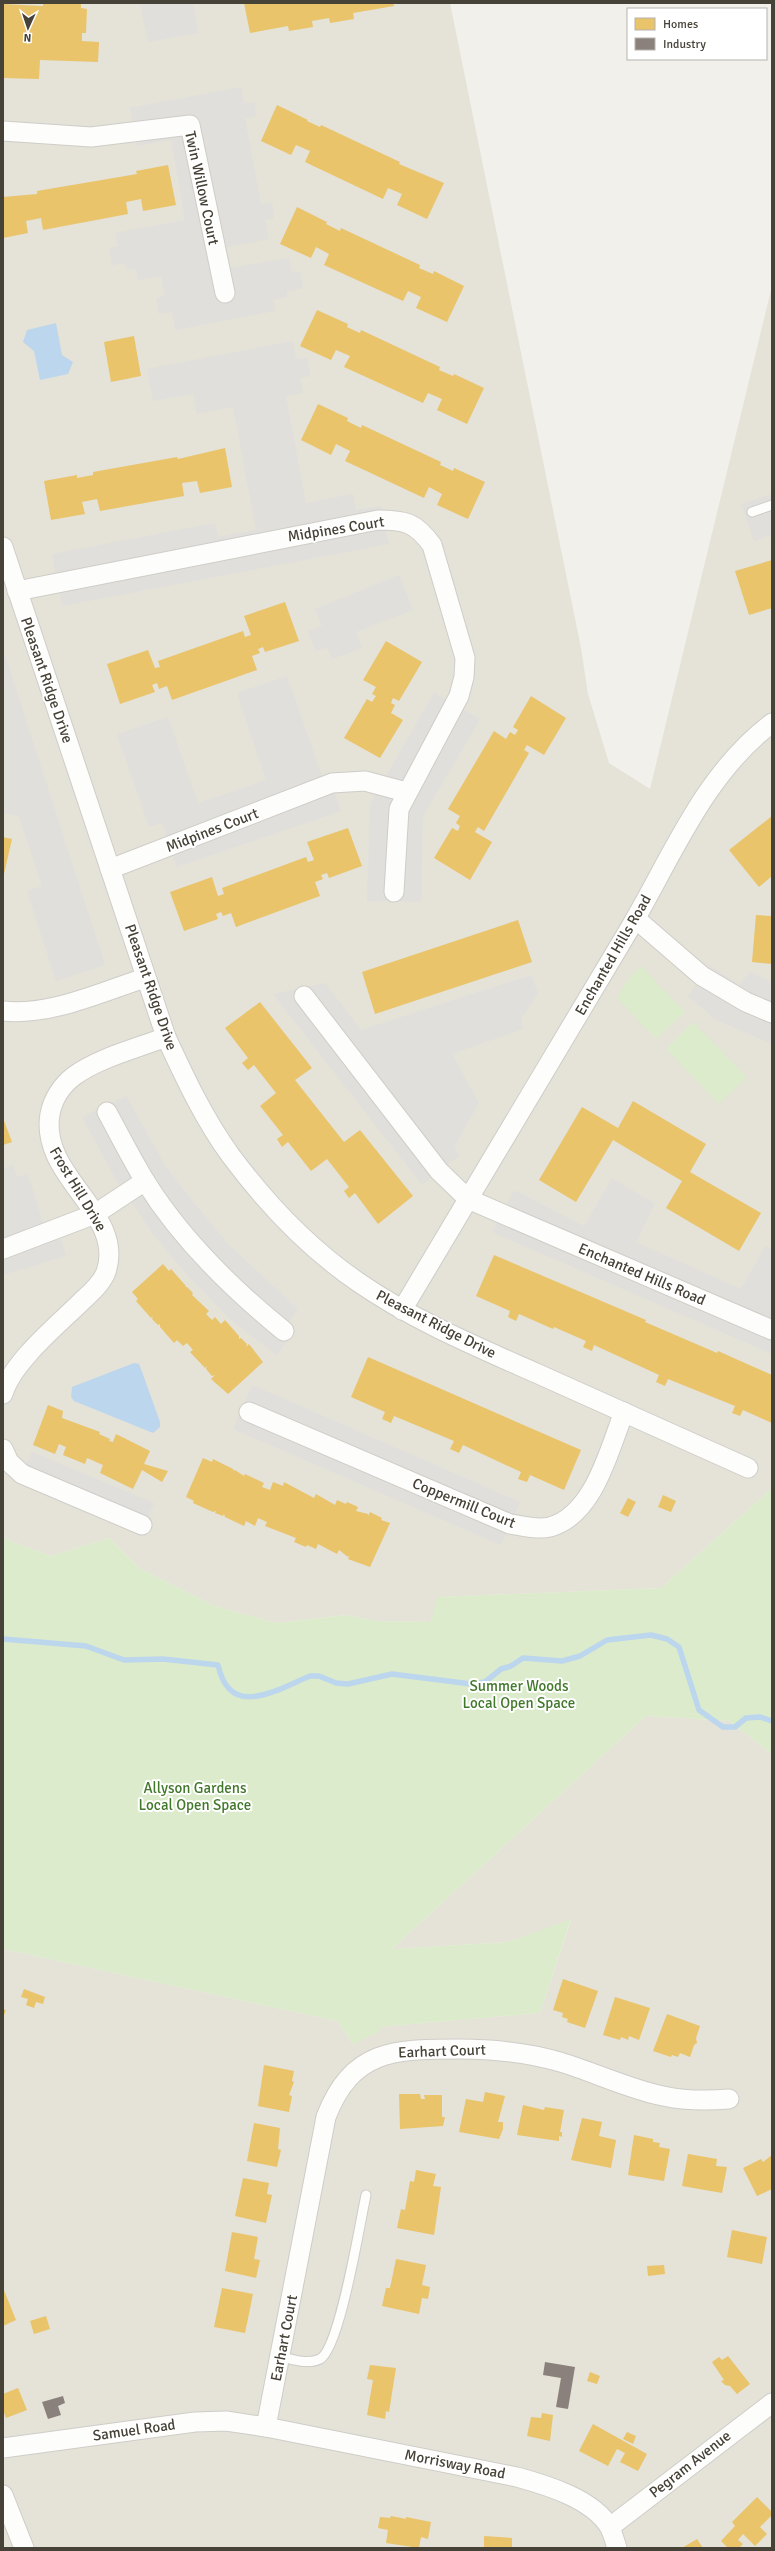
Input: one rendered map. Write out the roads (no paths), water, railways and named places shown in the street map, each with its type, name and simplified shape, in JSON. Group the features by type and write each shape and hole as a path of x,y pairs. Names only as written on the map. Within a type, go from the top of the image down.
{"street":[{"name":"Twin Willow Court","path":"3,131 91,137 190,125 225,294"},
{"name":"Midpines Court","path":"17,591 378,520 398,520 412,524 423,533 432,545 465,658 464,677 459,696 406,792 399,809 394,892"},
{"name":"Pleasant Ridge Drive","path":"3,547 145,978 166,1037 198,1104 230,1155 260,1192 316,1247 357,1282 402,1310 452,1336 748,1468"},
{"name":"Enchanted Hills Road","path":"402,1310 636,919 695,811 726,769 772,722"},
{"name":"Midpines Court","path":"110,869 332,783 365,781 406,792"},
{"path":"636,919 702,976 746,1002 772,1013"},
{"path":"3,1011 31,1011 54,1007 145,978"},
{"name":"Enchanted Hills Road","path":"304,996 439,1171 468,1198 772,1330"},
{"name":"Frost Hill Drive","path":"3,1394 17,1366 92,1291 105,1275 109,1262 106,1234 95,1214 51,1146 48,1127 52,1106 60,1090 74,1076 93,1066 166,1037"},
{"path":"107,1112 145,1181 174,1222 210,1264 248,1302 284,1331"},
{"path":"3,1249 95,1214 145,1181"},
{"name":"Coppermill Court","path":"249,1412 510,1524 532,1528 550,1527 567,1520 583,1507 592,1491 624,1412"},
{"path":"3,1449 10,1462 22,1474 142,1525"},
{"name":"Earhart Court","path":"266,2427 326,2118 333,2098 345,2081 361,2067 380,2057 397,2051 495,2049 526,2053 559,2062 661,2096 695,2102 729,2099"},
{"name":"Pegram Avenue","path":"610,2527 772,2402"},
{"name":"Samuel Road","path":"3,2448 195,2422 226,2421 266,2427"},
{"name":"Morrisway Road","path":"266,2427 517,2477 545,2484 580,2500 610,2527 617,2548"},
{"path":"3,2495 24,2548"}],"lane":[{"path":"752,512 772,506"},
{"path":"280,2357 308,2362 319,2359 328,2352 337,2328 366,2195"}],"water":[{"path":"56,323 62,355 73,362 68,374 40,380 34,351 23,342 27,330"},
{"path":"134,1363 139,1364 160,1422 160,1427 153,1433 74,1401 71,1397 72,1387"}],"waterway":[{"path":"3,1639 86,1646 124,1660 163,1659 218,1665 224,1682 233,1692 243,1696 256,1696 283,1688 310,1676 319,1676 336,1683 348,1684 392,1674 471,1684 485,1682 501,1669 511,1666 523,1658 562,1661 580,1656 607,1640 651,1635 667,1639 679,1647 699,1710 723,1727 735,1727 746,1718 760,1717 772,1721"}],"park label":[{"name":"Summer Woods Local Open Space","path":"519,1694"},
{"name":"Allyson Gardens Local Open Space","path":"195,1796"}]}
